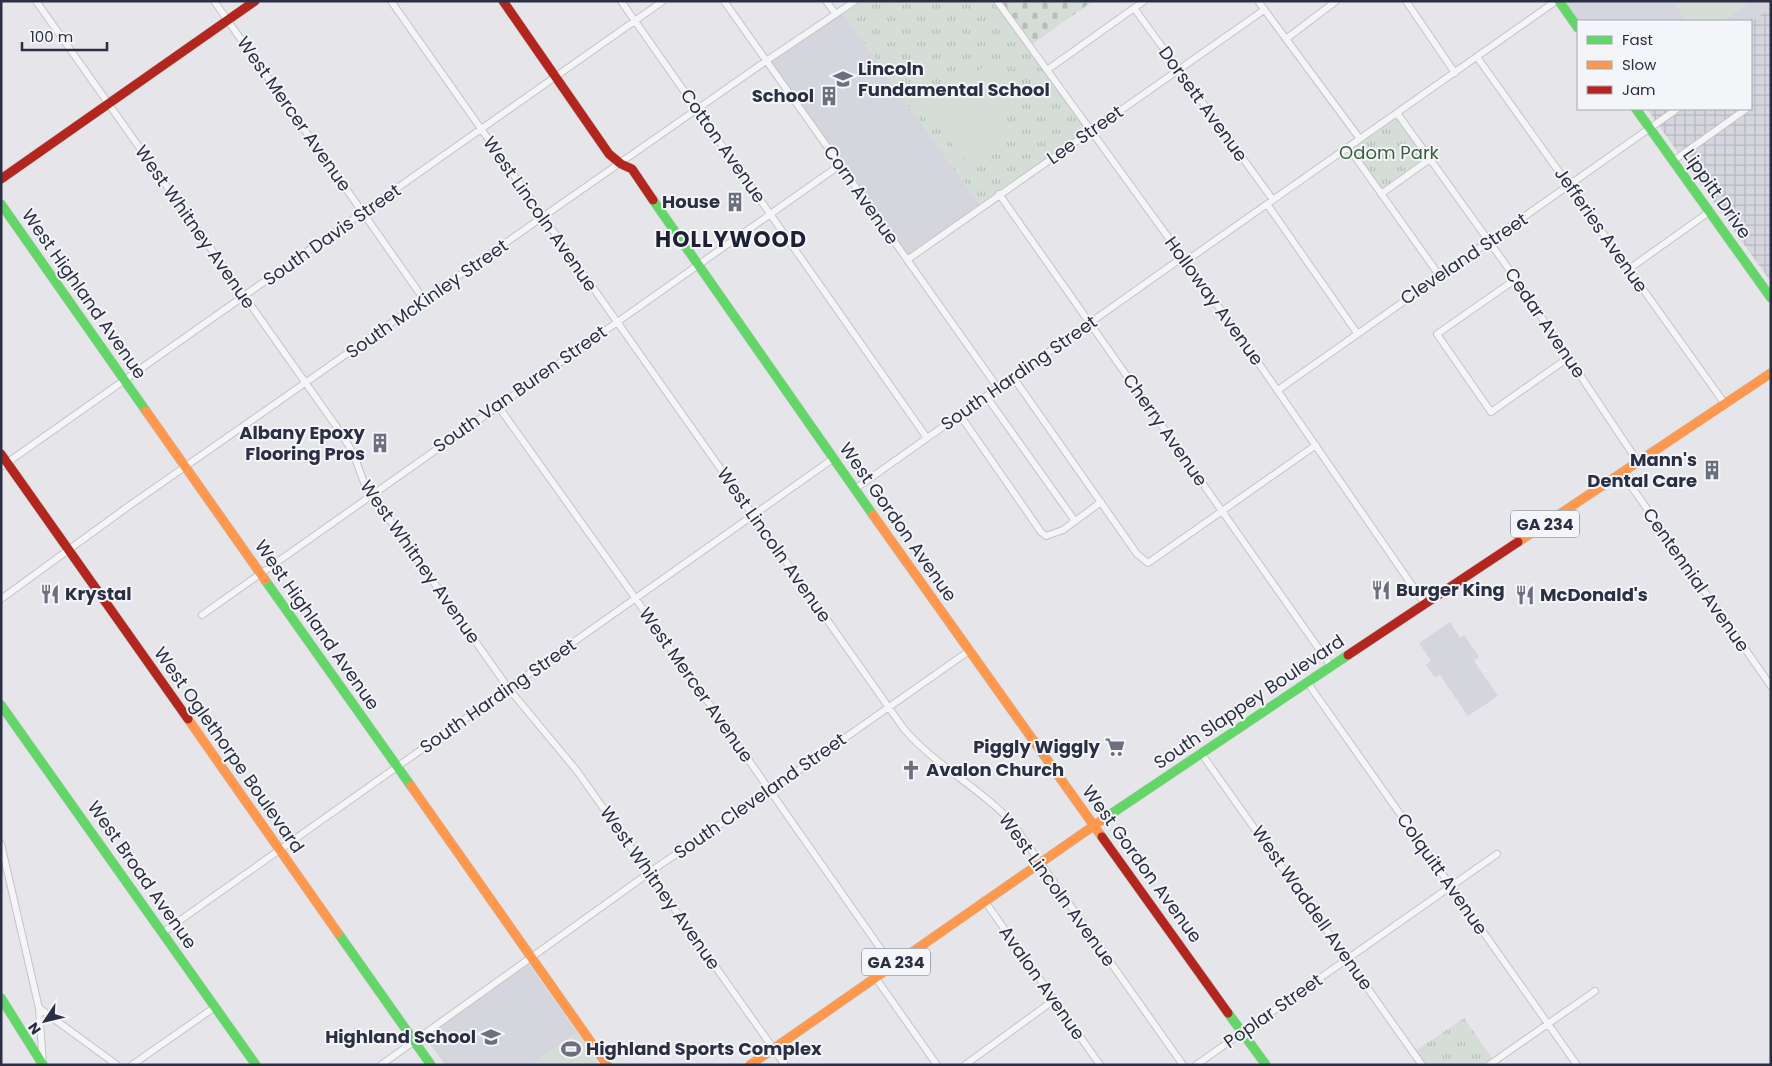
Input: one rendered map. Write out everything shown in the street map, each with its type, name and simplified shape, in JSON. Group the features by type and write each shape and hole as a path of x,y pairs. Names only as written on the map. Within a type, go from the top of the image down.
{"main road":[{"path":"1,179 254,1"},
{"name":"West Gordon Avenue","path":"503,1 609,154 621,164 632,169 968,651 1266,1065"},
{"path":"1558,1 1577,27"},
{"name":"Lippitt Drive","path":"1637,110 1771,298"},
{"name":"West Highland Avenue","path":"1,204 607,1065"},
{"name":"South Slappey Boulevard","path":"750,1065 1094,824 1771,373"},
{"name":"West Oglethorpe Boulevard","path":"1,454 4,465 68,550 431,1065"},
{"name":"West Broad Avenue","path":"1,704 256,1065"},
{"path":"1,998 43,1065"}],"street":[{"name":"West Whitney Avenue","path":"36,1 349,446 360,475 372,494 509,689 577,771 785,1065"},
{"name":"West Mercer Avenue","path":"214,1 425,301"},
{"name":"West Lincoln Avenue","path":"391,1 889,708 913,740 933,760 997,808 1022,836 1182,1065"},
{"name":"Cotton Avenue","path":"621,1 927,438"},
{"name":"South Davis Street","path":"4,465 663,1"},
{"name":"Corn Avenue","path":"724,1 998,388"},
{"path":"826,1 836,14"},
{"name":"South McKinley Street","path":"1,599 68,550 766,61 855,1"},
{"name":"Holloway Avenue","path":"997,1 1278,390 1425,604"},
{"path":"1047,70 1144,1"},
{"path":"1258,1 1360,139"},
{"path":"1286,39 1336,1"},
{"path":"1406,1 1455,73"},
{"name":"South Harding Street","path":"855,489 1090,323 1270,202 1558,1"},
{"name":"Dorsett Avenue","path":"1134,8 1270,202 1357,333"},
{"name":"Lee Street","path":"906,260 1264,10"},
{"name":"Jefferies Avenue","path":"1478,57 1725,404"},
{"name":"Cleveland Street","path":"1278,390 1676,110"},
{"path":"1673,160 1745,110"},
{"name":"Cedar Avenue","path":"1397,113 1516,279 1638,462"},
{"path":"1348,147 1439,275"},
{"path":"1381,194 1430,159"},
{"name":"South Van Buren Street","path":"202,615 840,165"},
{"name":"Cherry Avenue","path":"999,194 1331,666"},
{"path":"1629,269 1709,212"},
{"path":"1516,279 1437,334 1491,412 1568,358"},
{"path":"1013,377 1141,559 1148,562 1155,559 1316,445"},
{"path":"986,396 1075,521"},
{"name":"West Mercer Avenue","path":"498,406 636,599 892,965"},
{"path":"960,415 1041,532 1046,536 1075,521 1101,502"},
{"name":"South Harding Street","path":"162,933 834,458"},
{"name":"Centennial Avenue","path":"1622,473 1771,686"},
{"name":"South Cleveland Street","path":"381,1065 650,872 889,708 968,651"},
{"name":"Colquitt Avenue","path":"1307,682 1577,1065"},
{"name":"West Waddell Avenue","path":"1201,753 1422,1065"},
{"path":"1,844 39,1008 43,1065"},
{"name":"Poplar Street","path":"1196,1065 1496,854"},
{"name":"Avalon Avenue","path":"984,900 1100,1065"},
{"path":"875,977 937,1065"},
{"path":"1489,1065 1595,991"},
{"path":"965,1065 1054,1000"},
{"path":"132,1065 215,1007"},
{"path":"39,1008 117,1065"}],"shaded area":[{"path":"1561,1 1771,1 1771,8 1752,21 1577,20"},
{"path":"1771,8 1771,282 1648,110 1752,110 1752,21"},
{"path":"842,12 980,205 906,256 769,61"},
{"path":"1450,622 1460,638 1464,635 1479,657 1474,661 1498,696 1468,716 1440,675 1435,678 1426,665 1431,661 1419,643"},
{"path":"529,964 577,1032 531,1065 445,1065 425,1037"}],"green space":[{"path":"858,1 994,1 1088,130 980,205 842,12"},
{"path":"999,1 1093,1 1031,45"},
{"path":"1672,1 1752,1 1724,20 1685,20"},
{"path":"993,63 1005,93 1005,120 994,144 971,167 948,139 927,106 928,100 956,81"},
{"name":"Odom Park","path":"1397,114 1428,159 1381,192 1350,147"},
{"path":"1464,1018 1494,1061 1488,1065 1423,1065 1414,1052"},
{"name":"Highland Sports Complex","path":"577,1032 599,1065 531,1065"}],"traffic: fast":[{"path":"1559,1 1577,27"},
{"path":"1637,110 1771,298"},
{"path":"653,200 873,515"},
{"path":"1,204 146,411"},
{"path":"265,580 411,786"},
{"path":"1102,820 1348,655"},
{"path":"1,705 256,1065"},
{"path":"338,933 431,1065"},
{"path":"1,998 43,1065"},
{"path":"1228,1013 1266,1065"}],"traffic: slow":[{"path":"1518,542 1771,373"},
{"path":"146,411 265,580"},
{"path":"873,515 1102,837"},
{"path":"188,719 338,933"},
{"path":"411,786 607,1065"},
{"path":"750,1065 1102,820"}],"traffic: jam":[{"path":"1,179 255,1"},
{"path":"503,1 609,154 621,164 632,169 653,200"},
{"path":"1,454 188,719"},
{"path":"1348,655 1518,542"},
{"path":"1102,837 1228,1013"}],"place":[{"name":"Lincoln Fundamental School","path":"843,79"},
{"name":"School","path":"829,96"},
{"name":"House","path":"735,202"},
{"name":"Albany Epoxy Flooring Pros","path":"380,443"},
{"name":"Mann's Dental Care","path":"1712,470"},
{"name":"Burger King","path":"1381,590"},
{"name":"Krystal","path":"50,594"},
{"name":"McDonald's","path":"1525,595"},
{"name":"Piggly Wiggly","path":"1115,747"},
{"name":"Avalon Church","path":"911,770"},
{"name":"Highland School","path":"491,1037"},
{"name":"Highland Sports Complex","path":"571,1049"}],"district":[{"name":"HOLLYWOOD","path":"731,239"}]}
